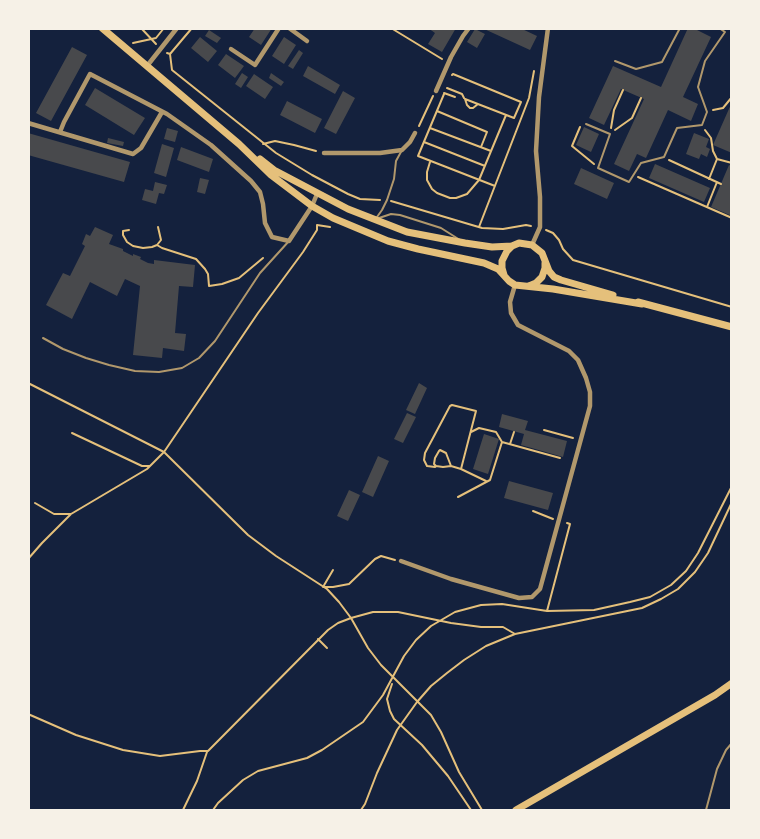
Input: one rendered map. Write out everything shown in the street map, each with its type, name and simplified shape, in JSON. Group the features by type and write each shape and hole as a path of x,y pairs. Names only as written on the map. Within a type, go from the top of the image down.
{"main road":[{"path":"102,28 239,144 272,175 312,206 333,218 378,238 484,263 492,266 515,285 642,304"},
{"path":"239,144 274,170 317,194 407,232 492,247 512,246 519,243 532,245 542,253 549,271 561,280 732,327"},
{"path":"504,275 502,261 512,246"},
{"path":"529,286 542,277 545,260"},
{"path":"516,810 732,683"}],"street":[{"path":"147,66 177,28"},
{"path":"231,49 255,66 279,28"},
{"path":"290,28 307,41"},
{"path":"436,91 448,63 469,28"},
{"path":"532,245 540,227 536,151 539,97 548,28"},
{"path":"60,132 90,74 162,111 211,145 260,192 265,223 272,237 289,242 317,194"},
{"path":"28,123 133,154 141,148 162,111"},
{"path":"324,153 380,153 402,150 415,133"},
{"path":"401,561 451,579 516,597 526,599 532,597 540,589 590,406 590,392 578,360 569,351 518,325 511,313 510,302 515,285"}],"lane":[{"path":"615,62 636,69 662,62 680,28"},
{"path":"584,123 610,134 598,168 629,182 641,163 664,157 677,128 702,124 707,112 698,87 705,61 725,32 719,28"},
{"path":"375,220 387,200 394,179 396,161 402,150"},
{"path":"375,220 391,214 400,214 441,228 465,243"},
{"path":"42,338 86,358 135,371 159,372 182,368 199,358 215,341 260,273 289,242"},
{"path":"706,810 717,769 732,743"}],"path":[{"path":"141,28 160,48 170,54"},
{"path":"134,44 156,38 164,28"},
{"path":"192,28 170,54 172,70 263,144 312,175 348,194 360,199 387,200 479,227 503,229 526,225 540,227 553,233 573,260 732,308"},
{"path":"391,28 448,63"},
{"path":"479,227 529,98 535,66"},
{"path":"495,186 418,156 453,74 521,102 514,118"},
{"path":"447,88 462,94 470,108 478,104"},
{"path":"610,134 613,110 624,90"},
{"path":"415,133 436,91"},
{"path":"444,93 455,98"},
{"path":"707,112 723,108 732,96"},
{"path":"610,134 633,119 641,98"},
{"path":"465,99 520,120"},
{"path":"437,111 487,132 481,147"},
{"path":"430,161 427,172 429,185 444,196 462,197 479,180 506,115"},
{"path":"584,123 572,146 598,168"},
{"path":"702,124 711,138 717,159 732,163"},
{"path":"430,128 491,151"},
{"path":"263,144 275,141 324,153"},
{"path":"423,142 485,166"},
{"path":"664,157 719,183 707,207"},
{"path":"709,178 717,159"},
{"path":"633,175 732,218"},
{"path":"406,211 408,206"},
{"path":"28,559 71,514 129,481 164,452 258,313 303,252 318,225"},
{"path":"129,230 123,231 126,242 143,248 157,245 161,240 158,227"},
{"path":"157,245 196,259 208,274 209,286 239,278 266,256"},
{"path":"28,382 164,452 248,535 323,587 339,602 368,648 393,678 431,715 459,772 482,810"},
{"path":"461,469 476,411 452,405 425,453 424,460 427,466 451,466 486,481"},
{"path":"471,432 479,428 496,432 502,442 560,458"},
{"path":"544,430 568,437"},
{"path":"510,444 514,432"},
{"path":"72,433 142,466 149,466"},
{"path":"458,497 490,480 502,442"},
{"path":"436,466 435,458 440,450 446,453 451,466"},
{"path":"213,810 227,794 251,775 275,765 308,758 363,722 383,695 404,656 416,640 431,626 455,612 481,605 502,604 547,611 594,609 650,597 670,585 686,571 698,553 732,486"},
{"path":"361,810 400,725 431,686 486,646 515,634 642,608 678,589 695,572 708,553 732,502"},
{"path":"35,503 54,514 71,514"},
{"path":"533,511 570,524 547,611"},
{"path":"323,587 349,584 381,556 401,561"},
{"path":"323,587 333,570"},
{"path":"355,572 359,574"},
{"path":"183,810 208,751 318,639 338,623 373,612 398,612 481,627 503,627 515,634"},
{"path":"318,639 327,648"},
{"path":"393,678 387,699 394,719 422,745 448,776 471,810"},
{"path":"28,714 33,714 76,735 123,750 160,756 200,750 208,751"}],"building":[{"path":"255,28 272,28 261,45 249,37"},
{"path":"428,28 456,28 442,52 428,44 435,33"},
{"path":"482,28 520,28 537,36 530,50"},
{"path":"688,28 693,28 711,37 683,97 698,104 691,121 668,110 646,158 637,154 629,171 614,164 644,99 621,89 604,125 589,118 613,66 661,87"},
{"path":"475,29 485,34 477,48 467,42"},
{"path":"209,30 221,38 217,43 205,36"},
{"path":"200,37 217,51 208,62 191,48"},
{"path":"284,37 296,45 284,64 272,56"},
{"path":"72,47 87,55 51,121 36,113"},
{"path":"299,50 303,53 293,69 288,66"},
{"path":"226,54 244,66 235,78 218,65"},
{"path":"308,66 340,85 335,94 303,76"},
{"path":"242,73 248,77 241,88 235,84"},
{"path":"271,73 284,82 281,86 269,78"},
{"path":"254,74 273,87 265,99 246,86"},
{"path":"95,88 145,118 134,135 85,105"},
{"path":"343,91 355,98 336,134 324,128"},
{"path":"287,101 322,119 315,133 280,115"},
{"path":"732,102 732,153 713,145"},
{"path":"584,127 599,134 591,152 576,145"},
{"path":"167,128 178,131 175,142 164,139"},
{"path":"28,133 130,162 124,182 28,155"},
{"path":"694,133 709,139 706,147 710,149 707,157 701,154 699,159 686,154"},
{"path":"108,138 124,142 123,146 107,143"},
{"path":"162,144 174,148 166,177 154,173"},
{"path":"181,147 213,159 209,172 177,160"},
{"path":"655,164 710,188 704,202 649,178"},
{"path":"729,165 732,166 732,216 711,207"},
{"path":"581,168 614,183 607,199 574,184"},
{"path":"200,178 209,180 205,194 197,192"},
{"path":"155,182 167,185 164,194 159,193 156,204 142,200 145,189 153,191"},
{"path":"95,227 113,235 109,244 133,256 133,254 141,257 140,259 148,263 154,264 154,260 195,265 193,287 179,286 175,333 186,334 184,351 163,348 162,358 133,355 140,286 125,279 117,296 90,282 72,319 46,305 63,273 70,276 85,246 82,244 86,234 90,236"},
{"path":"419,383 427,388 415,414 406,410"},
{"path":"407,413 416,417 403,443 394,439"},
{"path":"502,414 528,421 525,430 567,441 563,457 521,445 524,434 499,427"},
{"path":"484,434 499,439 488,474 473,469"},
{"path":"378,456 389,461 373,497 362,492"},
{"path":"509,481 553,493 548,510 504,498"},
{"path":"349,490 360,495 348,521 337,516"}]}
